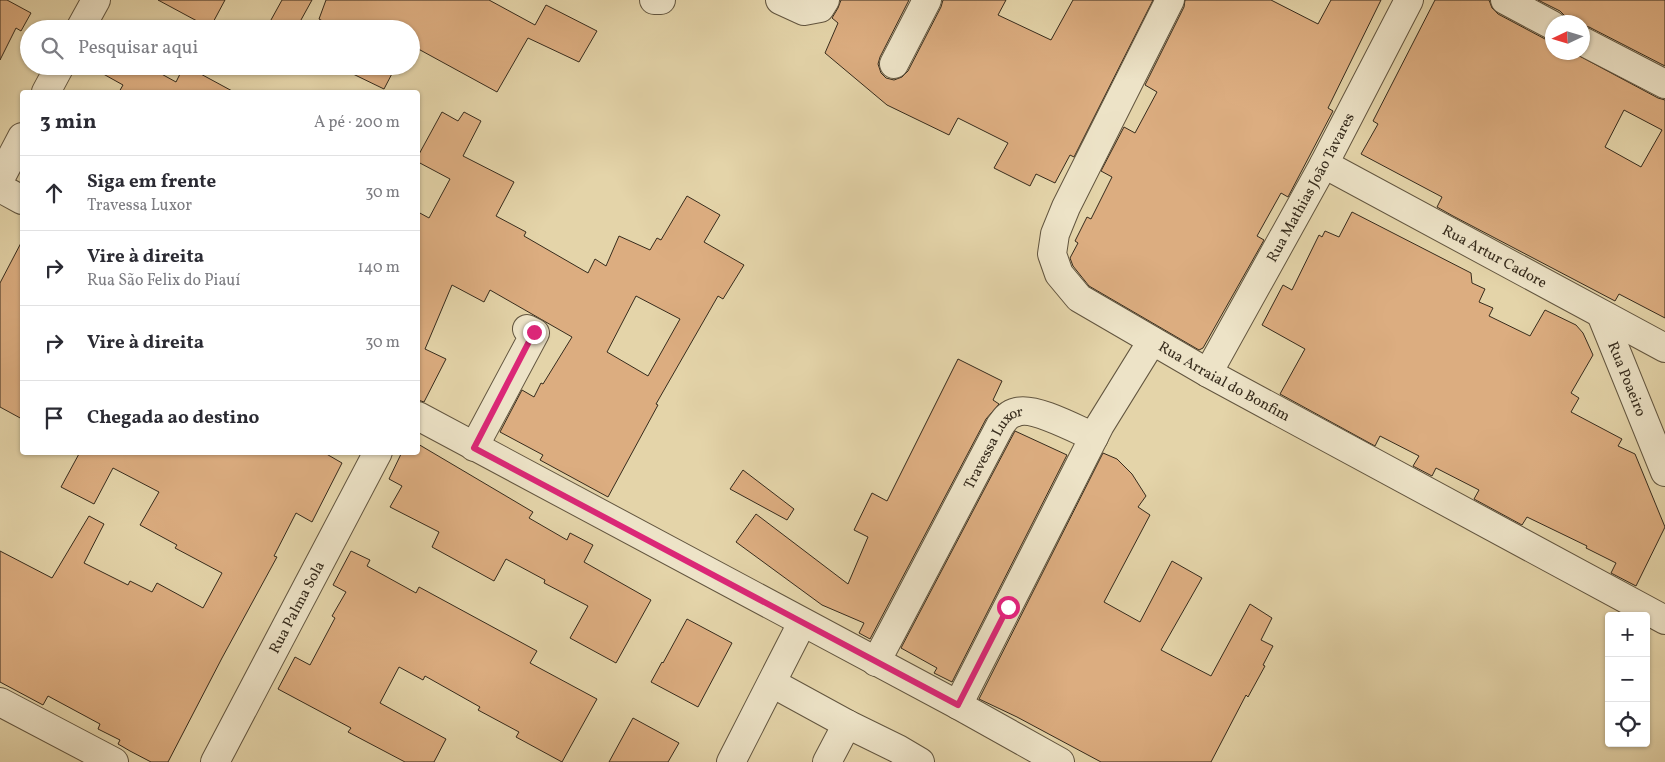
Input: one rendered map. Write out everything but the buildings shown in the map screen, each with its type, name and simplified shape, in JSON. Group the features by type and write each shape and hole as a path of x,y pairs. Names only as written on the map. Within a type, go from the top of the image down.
{"street":[{"path":"85,20 96,0"},
{"path":"654,0 661,0"},
{"path":"780,0 804,11 820,8 825,0"},
{"path":"894,64 928,0"},
{"name":"Rua Arraial do Bonfim","path":"1170,0 1066,207 1055,234 1052,254 1059,274 1079,298 1208,373 1665,620"},
{"name":"Rua Mathias João Tavares","path":"1208,373 1324,164 1409,0"},
{"path":"1505,0 1545,21"},
{"path":"1590,45 1665,84"},
{"path":"47,90 55,75"},
{"path":"0,179 20,141"},
{"name":"Rua Artur Cadore","path":"1324,164 1665,348"},
{"path":"0,188 20,199"},
{"name":"Rua Poaeiro","path":"1601,314 1665,472"},
{"path":"474,448 534,332 527,329"},
{"path":"958,705 1094,437 1152,341"},
{"name":"Travessa Luxor","path":"876,662 1007,416 1019,411 1035,413 1094,437"},
{"path":"420,417 474,448 958,705 1060,762"},
{"name":"Rua Palma Sola","path":"215,762 376,455"},
{"path":"731,762 802,623"},
{"path":"772,683 847,724 903,758"},
{"path":"0,702 114,762"},
{"path":"827,762 847,724"}],"route":[{"path":"534,332 474,448 614,520 802,623 958,705 1008,607"}]}
